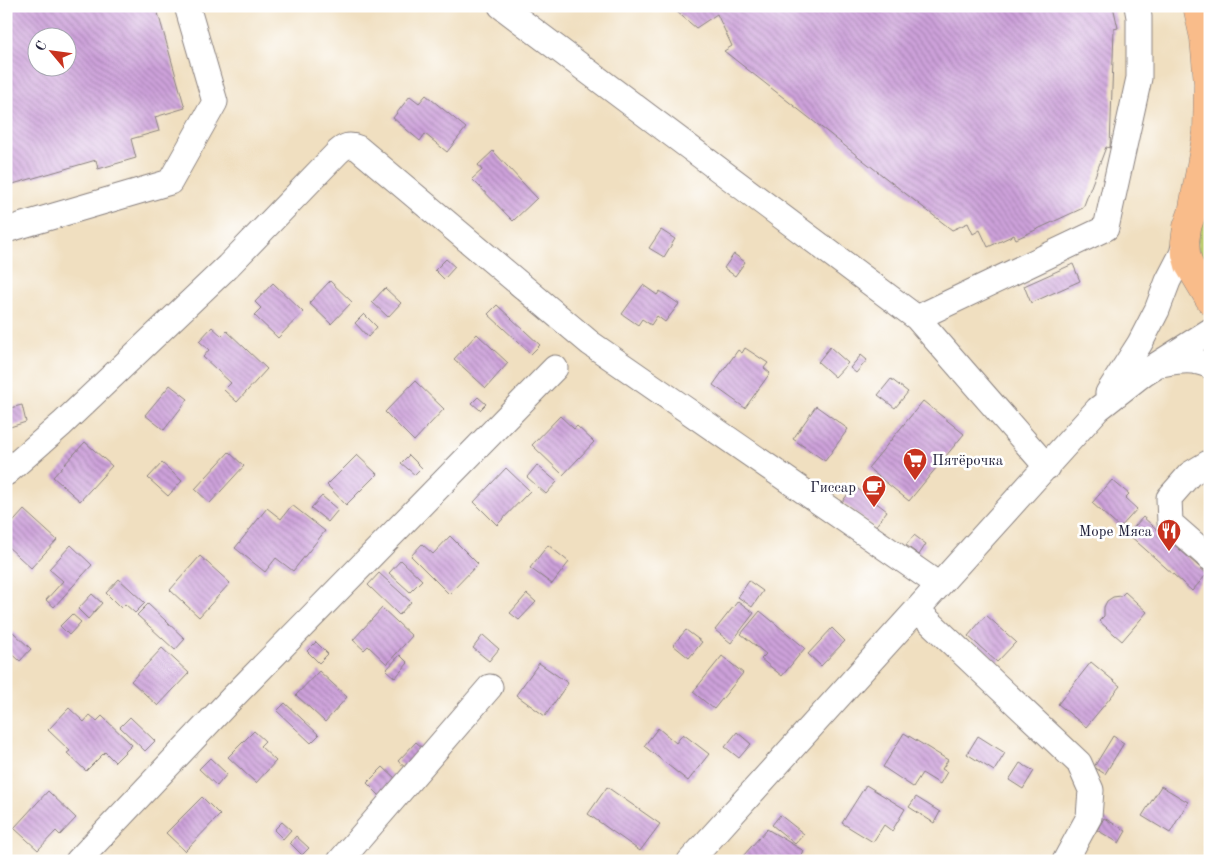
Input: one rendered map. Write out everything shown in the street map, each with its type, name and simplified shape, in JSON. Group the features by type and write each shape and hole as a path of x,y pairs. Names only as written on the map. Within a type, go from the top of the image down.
{"main road":[{"path":"1197,6 1204,38 1208,83 1207,133 1201,203 1187,227 1184,242 1189,265 1210,300"}],"street":[{"path":"6,230 170,182 214,102 187,6"},
{"path":"501,6 917,318 1047,467"},
{"path":"917,318 1106,228 1140,78 1140,17 1137,6"},
{"path":"6,473 62,424 228,266 338,152 344,147 352,145 358,148 590,343 939,585"},
{"path":"690,861 1098,409 1140,343 1157,310 1168,280 1182,254 1184,242"},
{"path":"1098,409 1144,373 1210,331"},
{"path":"1156,365 1185,360 1201,362 1210,366"},
{"path":"78,861 233,696 555,368"},
{"path":"1210,462 1190,474 1169,498 1170,523 1210,558"},
{"path":"917,610 1079,763 1091,790 1089,817 1065,861"},
{"path":"340,861 490,688"}],"green space":[{"path":"1210,210 1210,274 1199,254 1198,234"}],"building":[{"path":"6,6 156,6 185,108 155,117 159,131 131,139 136,158 98,169 96,160 6,186"},
{"path":"670,6 1113,6 1118,28 1114,29 1110,148 1106,147 1083,208 1016,239 1014,235 988,247 980,230 973,234 968,223 952,230 724,51 732,46 717,14 696,28"},
{"path":"426,95 466,128 447,152 425,134 420,141 393,118 410,96 419,103"},
{"path":"493,151 537,198 513,221 472,179 482,170 478,165"},
{"path":"661,230 675,239 664,257 649,248"},
{"path":"734,254 745,262 735,276 724,268"},
{"path":"446,259 455,267 444,279 435,270"},
{"path":"1073,264 1080,281 1031,303 1024,286"},
{"path":"330,281 352,302 331,324 309,303"},
{"path":"273,283 303,312 278,338 254,315 261,308 255,302"},
{"path":"643,285 657,295 660,291 679,304 665,322 657,316 651,325 642,319 638,325 622,314"},
{"path":"385,288 401,303 388,317 372,302"},
{"path":"497,305 540,345 531,354 488,314"},
{"path":"364,314 377,327 368,337 355,323"},
{"path":"212,327 222,336 227,331 267,369 237,402 224,390 231,383 203,357 209,350 199,341"},
{"path":"477,334 508,363 486,388 454,359"},
{"path":"830,347 848,363 835,377 818,362"},
{"path":"745,348 768,363 764,368 770,373 745,408 713,385 738,350 742,353"},
{"path":"861,355 867,360 856,373 850,368"},
{"path":"891,379 908,392 895,408 878,395"},
{"path":"415,381 444,409 414,441 385,412"},
{"path":"170,385 188,399 164,430 145,415"},
{"path":"478,397 486,404 480,410 472,403"},
{"path":"923,401 964,434 909,501 868,468"},
{"path":"22,405 26,422 10,427 6,409"},
{"path":"816,406 848,429 825,461 793,439"},
{"path":"560,416 574,429 577,426 594,442 563,475 532,445"},
{"path":"85,442 112,466 80,501 53,477"},
{"path":"229,452 244,466 210,503 195,489"},
{"path":"357,455 377,474 346,505 327,485"},
{"path":"409,455 422,468 415,475 401,463"},
{"path":"162,463 182,481 168,496 148,478"},
{"path":"537,465 557,482 546,494 527,477"},
{"path":"506,468 530,491 497,525 474,502"},
{"path":"1112,480 1129,494 1125,498 1137,509 1120,528 1092,503"},
{"path":"854,486 887,511 875,527 842,502"},
{"path":"322,496 338,510 328,522 311,508"},
{"path":"292,505 325,531 293,571 276,558 265,572 235,548 267,508 281,519"},
{"path":"24,510 57,540 31,568 6,545 6,530"},
{"path":"1143,517 1207,574 1192,591 1128,534"},
{"path":"914,535 926,544 919,555 906,545"},
{"path":"450,536 478,564 449,594 411,556 422,544 433,554"},
{"path":"71,545 92,565 54,607 46,600 63,581 49,569"},
{"path":"548,545 569,562 552,584 530,568"},
{"path":"200,556 230,583 199,617 170,590"},
{"path":"401,560 422,580 410,592 389,573"},
{"path":"379,573 411,602 399,615 368,585"},
{"path":"119,579 145,603 135,613 125,604 121,608 106,593"},
{"path":"749,581 763,591 752,607 738,597"},
{"path":"1125,592 1147,612 1122,641 1099,621 1104,616 1104,607 1107,601 1113,597 1121,596"},
{"path":"92,594 102,603 88,619 78,609"},
{"path":"527,594 536,602 519,620 510,613"},
{"path":"738,601 754,613 731,643 715,630"},
{"path":"148,604 185,639 175,650 137,615"},
{"path":"382,608 412,636 387,664 368,646 364,650 353,640"},
{"path":"760,611 805,648 782,676 761,659 766,654 741,634"},
{"path":"72,614 81,622 69,635 60,626"},
{"path":"986,615 1016,642 997,662 968,636"},
{"path":"832,628 845,641 821,666 808,654"},
{"path":"686,630 702,642 689,658 673,645"},
{"path":"13,632 31,649 20,661 6,648 6,639"},
{"path":"483,635 499,649 489,661 473,648"},
{"path":"316,642 328,654 319,663 307,651"},
{"path":"162,648 189,673 158,706 131,681"},
{"path":"400,655 408,663 395,678 386,670"},
{"path":"722,656 743,673 714,709 693,692"},
{"path":"1091,662 1120,686 1086,727 1058,704"},
{"path":"539,663 568,683 545,716 516,695"},
{"path":"319,671 347,697 325,722 296,695"},
{"path":"285,703 319,735 311,743 277,711"},
{"path":"69,708 84,722 90,715 97,721 102,716 132,745 115,762 105,752 86,771 67,753 70,751 48,730"},
{"path":"130,717 155,741 145,751 120,727"},
{"path":"658,728 676,743 683,734 709,754 688,781 644,746"},
{"path":"254,731 265,741 260,746 276,761 256,783 228,757"},
{"path":"737,732 751,744 739,758 725,747"},
{"path":"904,733 948,760 942,769 947,772 940,784 922,773 913,787 883,767"},
{"path":"978,736 1005,753 994,771 967,754"},
{"path":"1113,736 1124,743 1105,774 1094,767"},
{"path":"416,742 424,749 406,768 398,761"},
{"path":"210,758 227,774 217,786 199,769"},
{"path":"1020,763 1034,771 1023,789 1009,780"},
{"path":"383,767 397,780 381,797 367,783"},
{"path":"866,785 905,809 892,831 884,825 873,842 842,823"},
{"path":"1161,786 1188,802 1170,833 1142,816"},
{"path":"607,787 660,824 640,851 588,814"},
{"path":"48,791 76,818 60,835 56,831 38,850 14,828"},
{"path":"202,797 220,815 185,851 166,833"},
{"path":"916,797 940,812 934,823 909,807"},
{"path":"780,815 804,834 795,844 772,825"},
{"path":"1104,818 1126,831 1119,843 1097,830"},
{"path":"282,822 291,830 283,839 274,830"},
{"path":"767,829 804,851 798,861 751,861 743,856"},
{"path":"296,836 309,848 302,855 290,843"}],"place":[{"name":"Пятёрочка","path":"915,481"},
{"name":"Гиссар","path":"874,508"},
{"name":"Море Мяса","path":"1169,552"}]}
